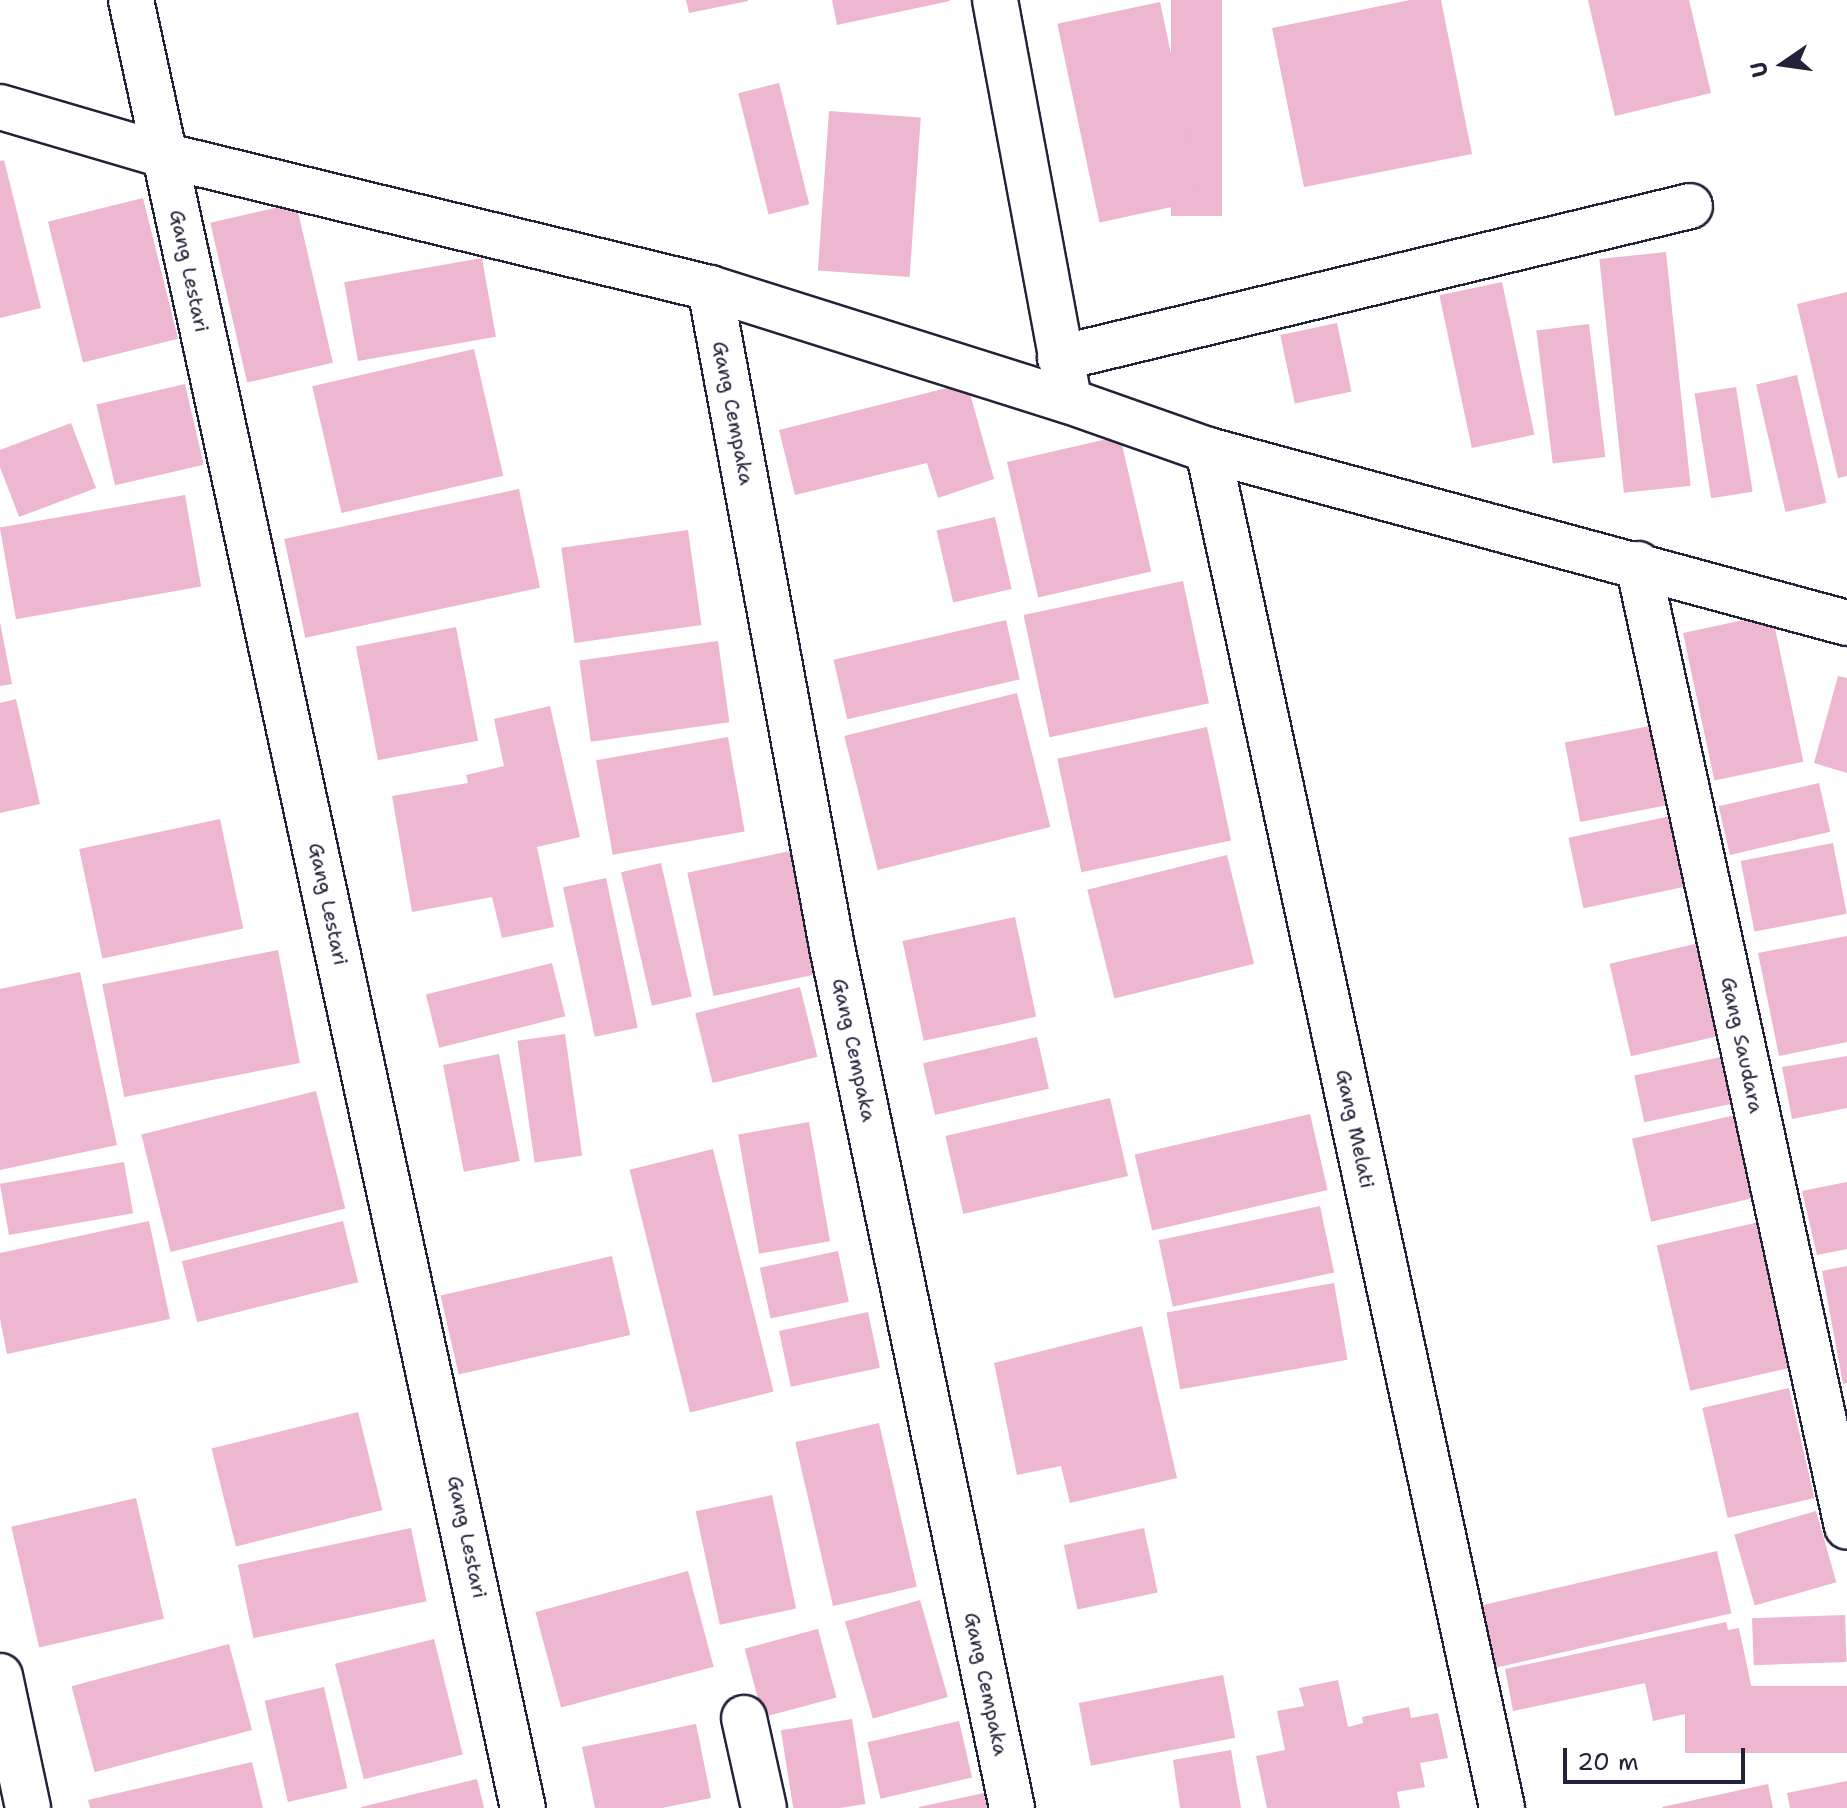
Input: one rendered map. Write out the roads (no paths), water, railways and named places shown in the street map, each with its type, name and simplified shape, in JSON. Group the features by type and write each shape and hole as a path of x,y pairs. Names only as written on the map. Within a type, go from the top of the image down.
{"street":[{"name":"Gang Lestari","path":"131,0 523,1808"},
{"path":"995,0 1069,401"},
{"path":"0,107 163,155 710,288 1069,401 1208,450 1847,623"},
{"path":"1060,358 1690,206"},
{"name":"Gang Cempaka","path":"710,288 832,947 1012,1808"},
{"name":"Gang Melati","path":"1208,450 1502,1808"},
{"name":"Gang Saudara","path":"1638,564 1847,1527"},
{"path":"0,1676 28,1808"},
{"path":"744,1718 764,1808"}]}
